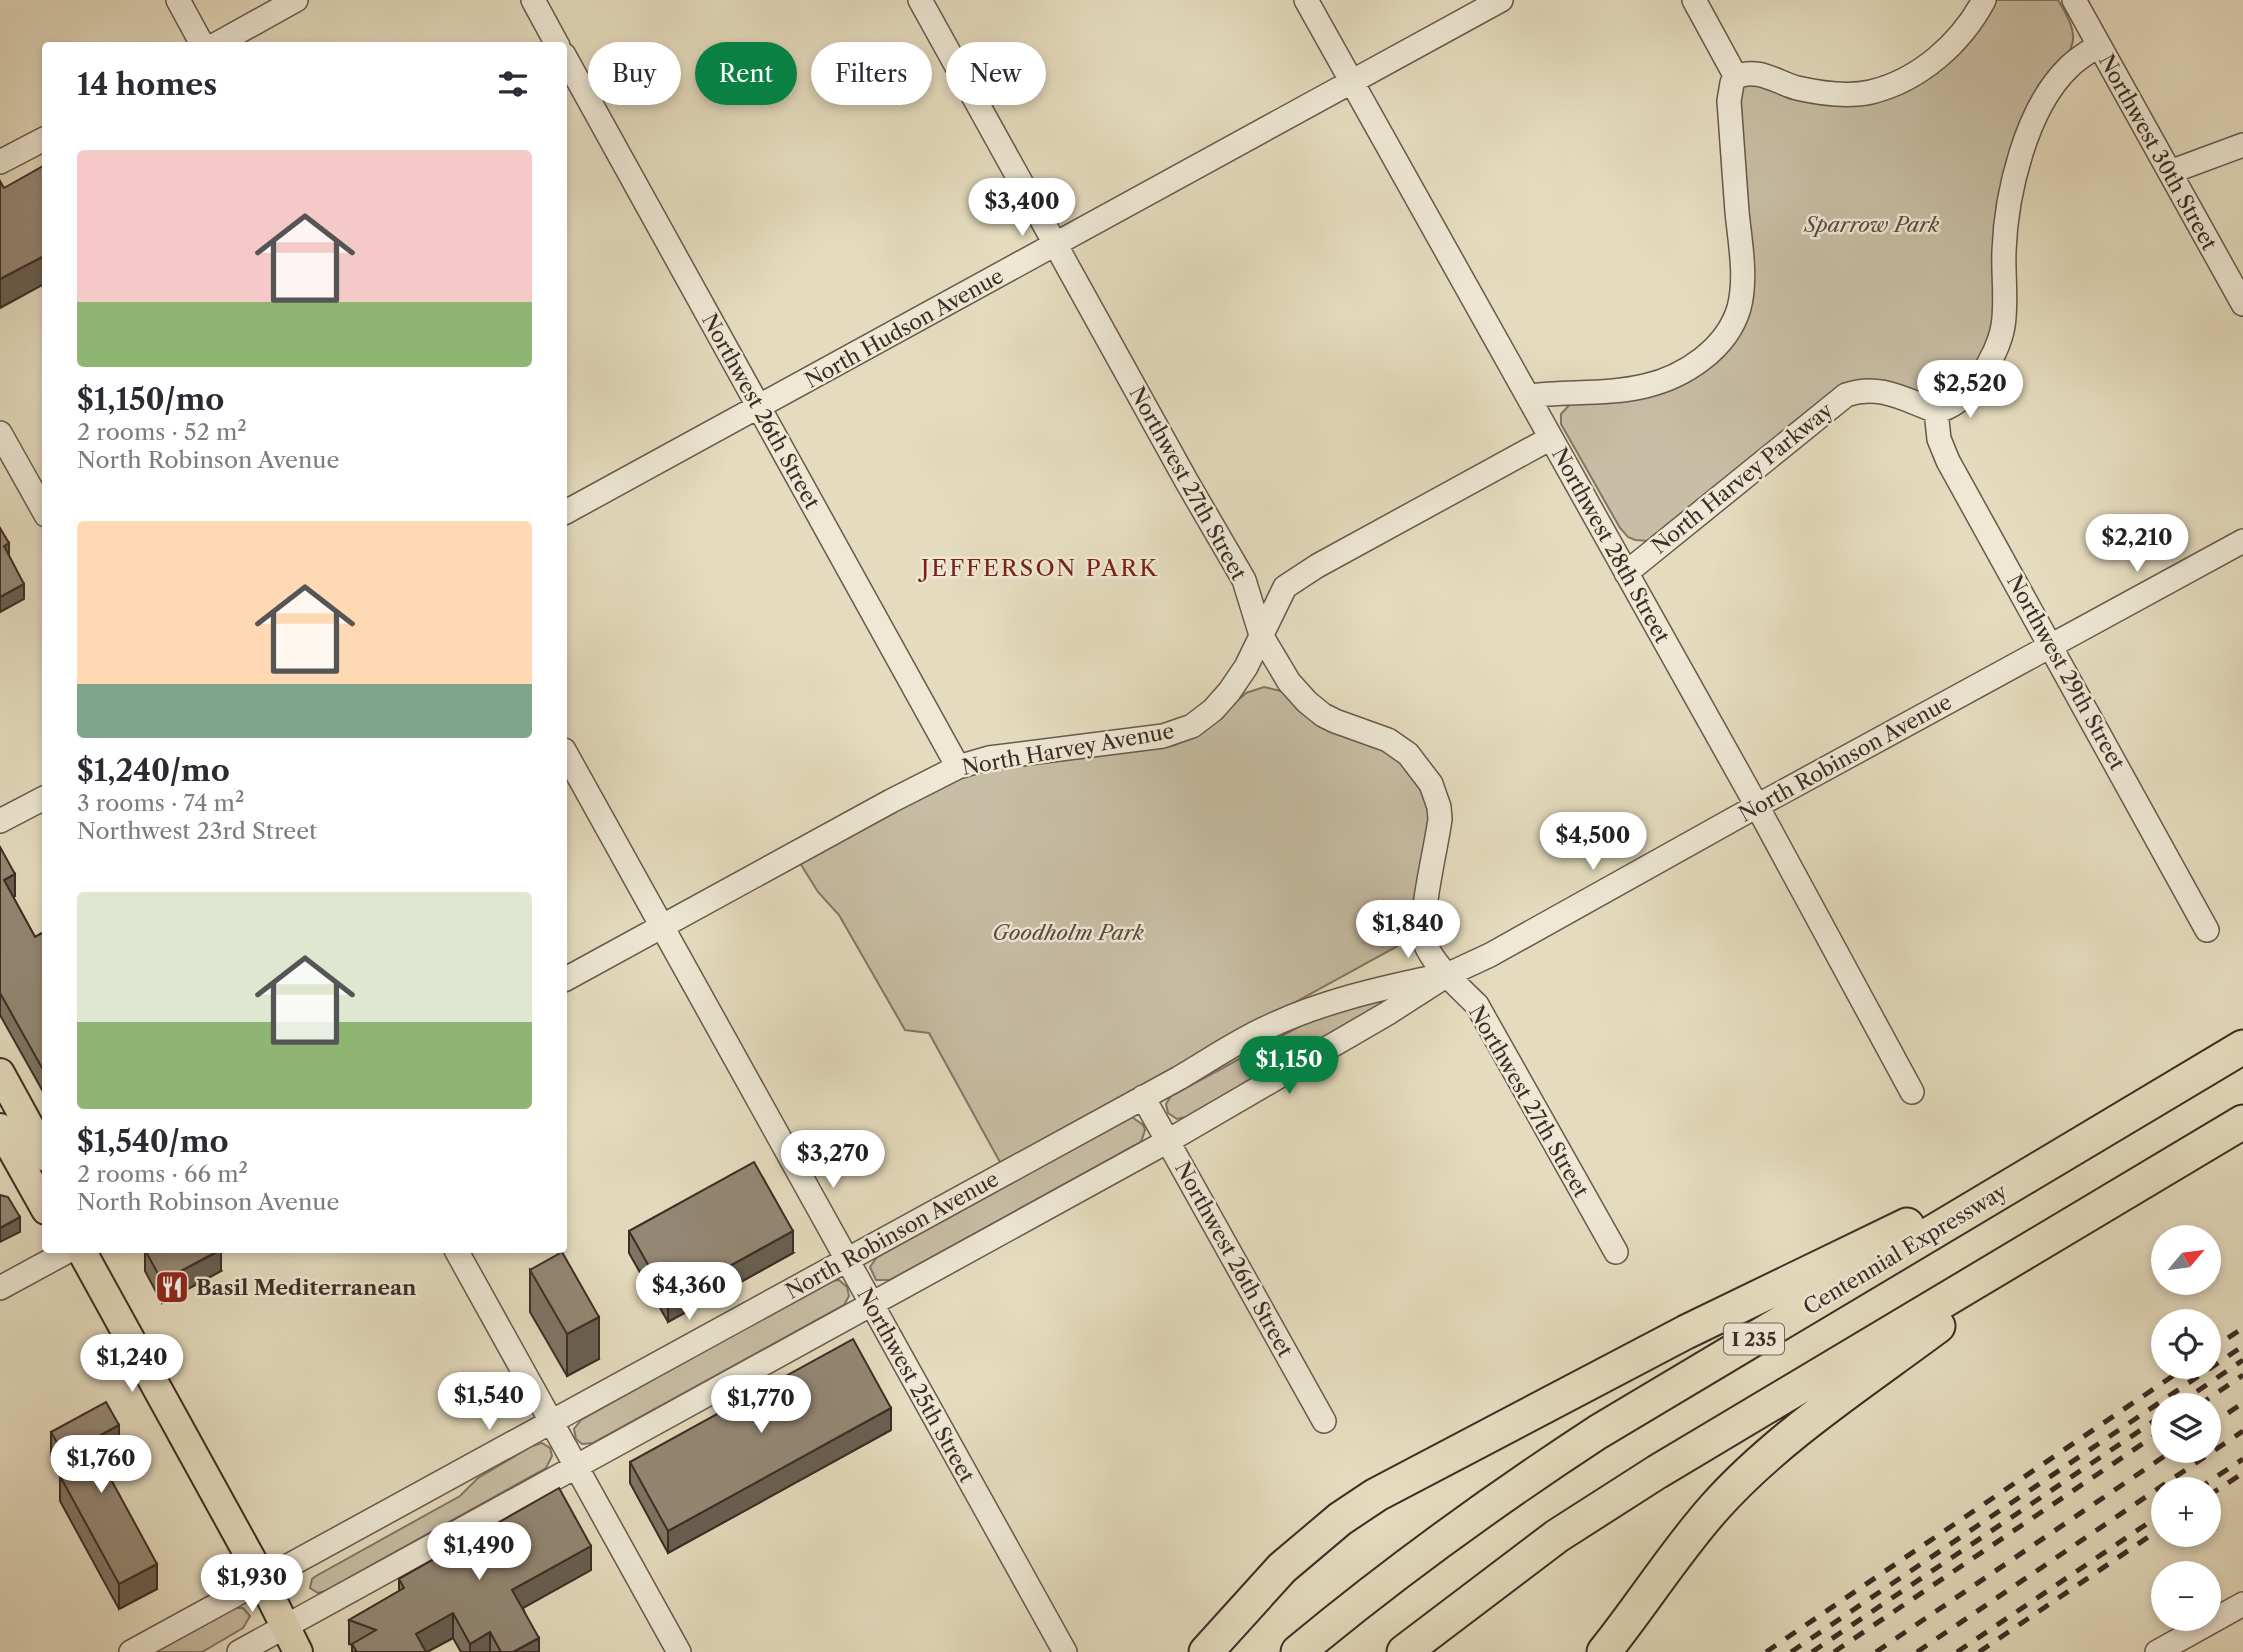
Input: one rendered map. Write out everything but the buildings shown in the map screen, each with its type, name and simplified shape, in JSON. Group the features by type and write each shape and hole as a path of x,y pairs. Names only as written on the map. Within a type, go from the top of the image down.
{"highway":[{"name":"Centennial Expressway","path":"1297,1652 1510,1490 1598,1432 2243,1047"},
{"path":"1404,1652 1557,1536 1657,1472 2243,1122"},
{"path":"1206,1652 1282,1568 1340,1519 1376,1495 1686,1332 2105,1130"},
{"path":"1604,1652 1715,1506 1768,1454 2083,1218"}],"main road":[{"path":"0,1073 42,1150"},
{"path":"0,1128 42,1203"},
{"path":"83,1253 298,1652"}],"street":[{"path":"178,0 201,42"},
{"path":"221,42 296,0"},
{"path":"533,0 556,42"},
{"name":"Northwest 27th Street","path":"919,0 1244,580 1261,635 1289,682 1307,702 1335,721 1398,746 1416,763 1431,784 1440,819 1422,929 1426,946 1447,975 1477,1005 1616,1252"},
{"name":"Northwest 28th Street","path":"1306,0 1757,806 1912,1092"},
{"name":"North Hudson Avenue","path":"567,511 1501,0"},
{"path":"1693,0 1736,77"},
{"path":"1528,396 1569,391 1631,389 1658,382 1688,368 1709,353 1725,336 1734,322 1741,289 1729,101 1732,83 1736,77 1755,73 1812,91 1870,92 1911,75 1938,57 1964,32 1984,0"},
{"name":"Northwest 30th Street","path":"2074,0 2243,304"},
{"path":"1936,411 1953,405 1973,386 1993,355 1999,340 2004,311 2004,250 2010,201 2035,116 2045,97 2067,68 2099,45"},
{"name":"Northwest 26th Street","path":"567,60 958,766"},
{"path":"0,163 42,140"},
{"path":"2170,172 2243,145"},
{"name":"North Harvey Parkway","path":"1626,573 1846,395 1861,390 1884,391 1936,411"},
{"name":"Northwest 29th Street","path":"1936,411 1939,439 1948,461 2207,930"},
{"path":"0,433 42,508"},
{"name":"North Harvey Avenue","path":"567,978 958,766 989,758 1163,736 1192,726 1213,710 1229,692 1246,667 1280,594 1296,578 1551,438"},
{"name":"North Robinson Avenue","path":"240,1652 1168,1141 1388,1013 1447,975 1490,955 2243,541"},
{"name":"Northwest 25th Street","path":"567,755 1065,1652"},
{"path":"0,821 42,799"},
{"name":"North Robinson Avenue","path":"131,1652 1265,1028 1319,1006 1378,989 1447,975"},
{"name":"Northwest 26th Street","path":"1143,1097 1324,1421"},
{"path":"0,1288 64,1253"},
{"path":"458,1253 679,1652"},
{"path":"2157,1652 2243,1604"}],"green space":[{"name":"Sparrow Park","path":"1992,0 2058,0 2069,20 2073,37 2069,53 2053,71 1996,279 1992,337 1961,389 1943,397 1926,396 1874,382 1649,541 1628,537 1620,528 1561,424 1561,414 1572,402 1620,397 1740,325 1737,98 1742,87 1747,83 1878,95"},
{"name":"Goodholm Park","path":"1264,687 1281,691 1378,745 1411,768 1431,813 1418,906 1407,938 1396,947 1001,1164 929,1033 905,1030 839,915 818,892 800,863 962,774 1175,745 1201,733 1246,693"},
{"path":"1383,1002 1382,1010 1186,1117 1177,1119 1168,1113 1166,1104 1171,1096 1302,1025 1349,1008"},
{"path":"1132,1117 1143,1125 1145,1130 1141,1142 890,1280 876,1280 870,1267 877,1257"},
{"path":"839,1280 847,1287 849,1296 844,1305 593,1443 582,1444 576,1439 574,1429 581,1420 830,1281"},
{"path":"542,1443 550,1448 552,1456 546,1468 325,1591 318,1593 310,1588 312,1579 316,1576 460,1496 478,1478 532,1446"},
{"path":"233,1608 243,1608 250,1616 243,1628 202,1652 149,1652"}],"railway":[{"path":"2221,1342 2243,1328"},
{"path":"1791,1652 2243,1346"},
{"path":"2195,1393 2243,1360"},
{"path":"2217,1393 2243,1375"},
{"path":"1766,1652 2168,1379"},
{"path":"2221,1417 2243,1403"},
{"path":"1812,1652 2151,1423"},
{"path":"1917,1652 2243,1431"},
{"path":"1834,1652 2151,1438"},
{"path":"2216,1477 2243,1459"},
{"path":"1876,1652 2154,1463"},
{"path":"2221,1487 2243,1473"},
{"path":"1957,1652 2151,1521"},
{"path":"1979,1652 2151,1535"}],"place":[{"name":"Basil Mediterranean","path":"172,1287"}],"district":[{"name":"JEFFERSON PARK","path":"1040,568"}]}
